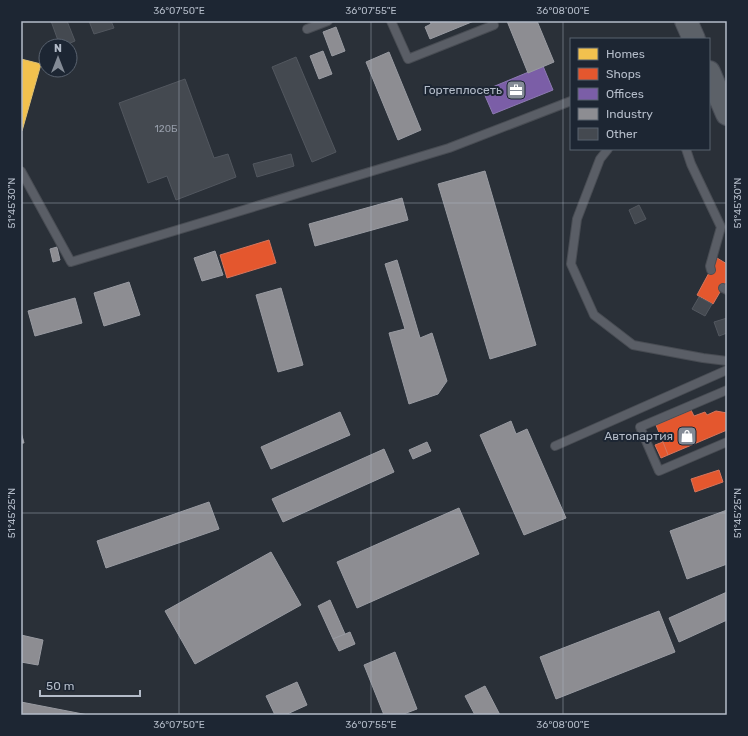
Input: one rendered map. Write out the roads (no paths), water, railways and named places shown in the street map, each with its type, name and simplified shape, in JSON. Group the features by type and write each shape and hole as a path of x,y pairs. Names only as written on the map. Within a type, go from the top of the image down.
{"main road":[{"path":"686,21 694,38"},
{"path":"710,74 725,103"}],"lane":[{"path":"308,29 328,21"},
{"path":"391,21 408,59 494,25 492,21"},
{"path":"21,171 71,262 449,148 570,101"},
{"path":"607,150 600,159 577,219 571,264 594,315 633,345 702,358 727,361"},
{"path":"686,150 691,164 721,226 710,266 711,270"},
{"path":"555,446 727,370"},
{"path":"727,390 640,427 659,471 727,442"}],"place":[{"name":"Гортеплосеть","path":"516,90"},
{"name":"Автопартия","path":"687,436"}]}
